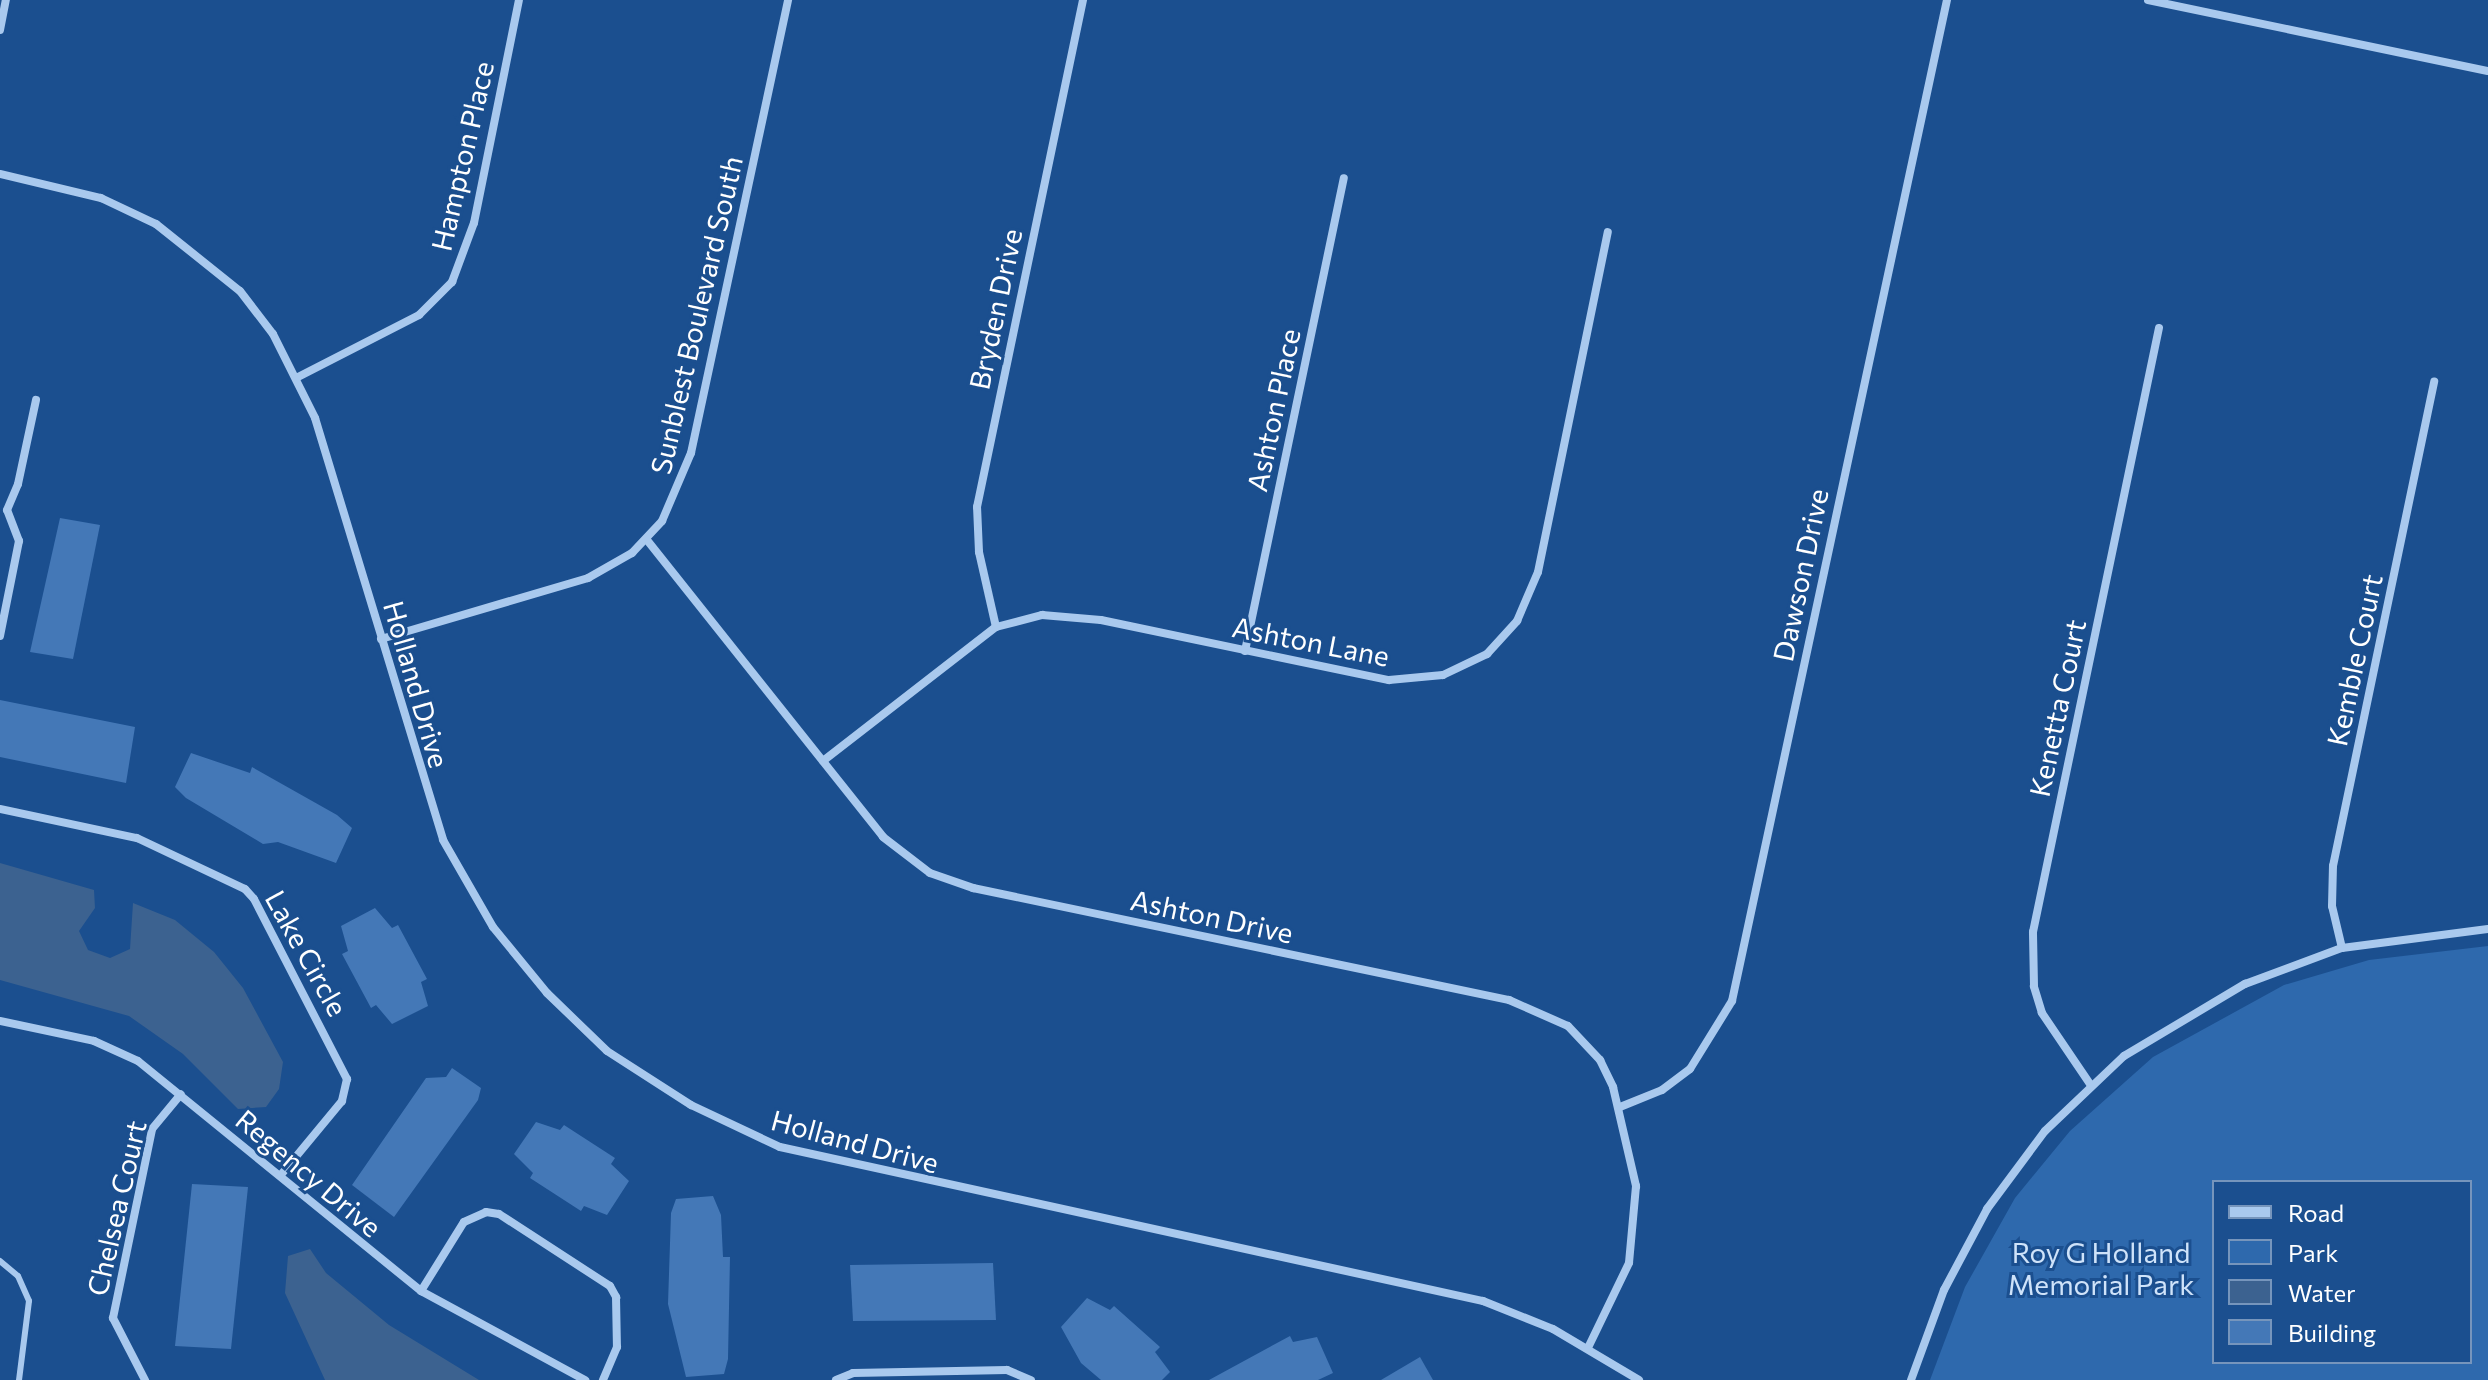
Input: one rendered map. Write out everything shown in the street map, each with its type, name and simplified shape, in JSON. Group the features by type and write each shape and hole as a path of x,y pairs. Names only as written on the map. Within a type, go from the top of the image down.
{"street":[{"path":"0,30 6,0"},
{"name":"Hampton Place","path":"298,377 411,320 452,282 474,223 519,0"},
{"name":"Sunblest Boulevard South","path":"381,639 588,578 647,540 674,502 691,453 788,0"},
{"name":"Bryden Drive","path":"996,627 979,552 977,507 1083,0"},
{"name":"Dawson Drive","path":"1620,1107 1662,1090 1690,1069 1732,1001 1947,0"},
{"path":"2148,0 2488,71"},
{"name":"Holland Drive","path":"0,174 101,198 156,224 240,291 298,377 381,639 427,799 493,927 547,993 607,1051 691,1105 824,1161 1483,1301 1588,1348 1639,1380"},
{"name":"Ashton Place","path":"1245,651 1344,178"},
{"name":"Ashton Lane","path":"823,761 996,627 1059,614 1413,680 1464,667 1510,632 1538,572 1608,232"},
{"name":"Kenetta Court","path":"2090,1084 2042,1013 2032,968 2033,932 2159,328"},
{"name":"Kemble Court","path":"2342,948 2332,906 2333,866 2434,381"},
{"path":"0,636 19,541 3,509 36,400"},
{"name":"Ashton Drive","path":"647,540 894,848 948,881 1538,1008 1593,1050 1620,1107 1635,1173 1633,1239 1620,1290 1588,1348"},
{"name":"Lake Circle","path":"0,809 137,838 245,889 254,899 347,1079 342,1101 280,1176"},
{"path":"1911,1380 1973,1231 2028,1151 2090,1084 2199,1008 2342,948 2488,929"},
{"name":"Regency Drive","path":"0,1021 120,1051 181,1094 421,1291 585,1380"},
{"name":"Chelsea Court","path":"145,1380 113,1318 152,1129 181,1094"},
{"path":"421,1291 464,1222 486,1212 499,1214 610,1286 617,1347 603,1380"},
{"path":"836,1380 853,1373 1007,1370 1031,1380"}],"lane":[{"path":"0,1261 18,1276 29,1301 19,1380"}],"green space":[{"name":"Roy G Holland Memorial Park","path":"2488,946 2488,1380 1930,1380 1965,1287 2015,1198 2070,1131 2153,1057 2284,985 2369,960"}],"water":[{"path":"0,863 94,890 95,908 79,931 88,950 110,958 130,949 133,903 175,920 214,952 243,988 283,1062 279,1089 266,1107 238,1109 183,1054 129,1016 0,980"},
{"path":"310,1249 326,1273 389,1325 479,1380 325,1380 285,1293 288,1256"}],"building":[{"path":"60,518 100,525 73,659 30,652"},
{"path":"0,700 135,727 126,783 0,757"},
{"path":"191,753 250,773 252,767 337,815 352,828 336,863 278,842 263,844 186,798 175,787"},
{"path":"375,908 392,928 398,925 427,979 421,982 428,1006 392,1024 376,1005 371,1008 342,954 348,951 341,926"},
{"path":"452,1068 481,1088 478,1100 394,1217 352,1185 426,1078 446,1077"},
{"path":"536,1122 560,1130 564,1125 615,1158 611,1164 629,1181 607,1215 584,1206 581,1211 530,1178 533,1173 514,1154"},
{"path":"192,1184 248,1187 231,1349 175,1346"},
{"path":"713,1196 721,1215 723,1257 730,1257 728,1359 724,1374 686,1377 668,1304 671,1213 676,1199"},
{"path":"993,1263 996,1320 853,1321 850,1265"},
{"path":"1087,1298 1110,1310 1114,1306 1160,1347 1155,1352 1170,1372 1162,1380 1101,1380 1081,1363 1061,1327"},
{"path":"1290,1336 1293,1342 1317,1337 1333,1373 1318,1380 1209,1380"},
{"path":"1420,1357 1433,1380 1381,1380"}]}
